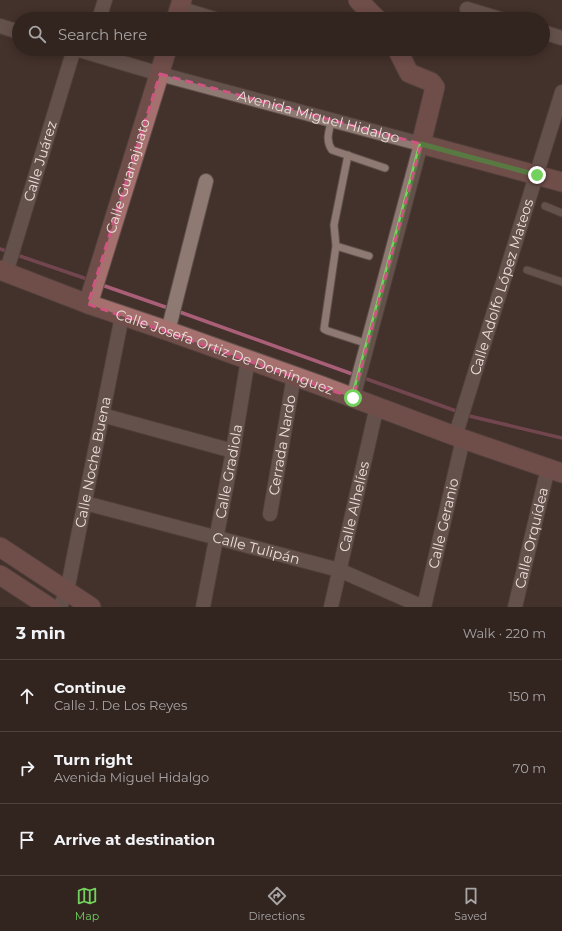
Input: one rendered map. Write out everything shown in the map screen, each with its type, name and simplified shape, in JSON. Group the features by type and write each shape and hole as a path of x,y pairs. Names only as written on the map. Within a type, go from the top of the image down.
{"street":[{"path":"101,12 105,0"},
{"path":"358,0 370,12"},
{"path":"179,9 190,12"},
{"path":"466,9 476,12"},
{"path":"0,26 12,30"},
{"path":"550,34 562,38"},
{"name":"Calle Juárez","path":"3,271 80,56"},
{"name":"Avenida Miguel Hidalgo","path":"102,56 160,74 562,182"},
{"name":"Calle Guanajuato","path":"92,289 165,56"},
{"path":"355,392 435,87 431,82 412,75 401,56"},
{"name":"Calle Adolfo López Mateos","path":"461,426 537,175 558,120 562,92"},
{"path":"169,325 206,181"},
{"name":"Calle Josefa Ortiz De Domínguez","path":"3,271 92,289 122,316 169,325 248,359 294,376 355,392 377,406 461,426 555,471"},
{"name":"Calle Noche Buena","path":"64,599 85,504 122,316"},
{"name":"Calle Gradiola","path":"203,607 233,451 248,359"},
{"name":"Cerrada Nardo","path":"270,514 294,376"},
{"name":"Calle Alhelíes","path":"331,607 377,406"},
{"path":"102,415 233,451"},
{"name":"Calle Geranio","path":"424,607 461,426"},
{"name":"Calle Orquídea","path":"515,607 555,471"},
{"name":"Calle Tulipán","path":"85,504 339,570 424,607"},
{"path":"0,547 64,599 91,607"},
{"path":"0,575 49,607"}],"lane":[{"path":"332,119 328,137 328,144 332,150 386,168"},
{"path":"348,155 334,225 336,246 324,329 368,344"},
{"path":"545,206 562,213"},
{"path":"336,246 369,256"},
{"path":"527,270 562,282"}],"highlighted area":[{"path":"160,74 421,144 353,398 88,304"}],"waterway":[{"path":"0,249 9,252"},
{"path":"14,254 90,280"},
{"path":"99,284 171,309"},
{"path":"177,311 355,375"},
{"path":"361,377 459,412"},
{"path":"465,415 562,438"}],"route":[{"path":"353,398 421,144 537,175"}]}
